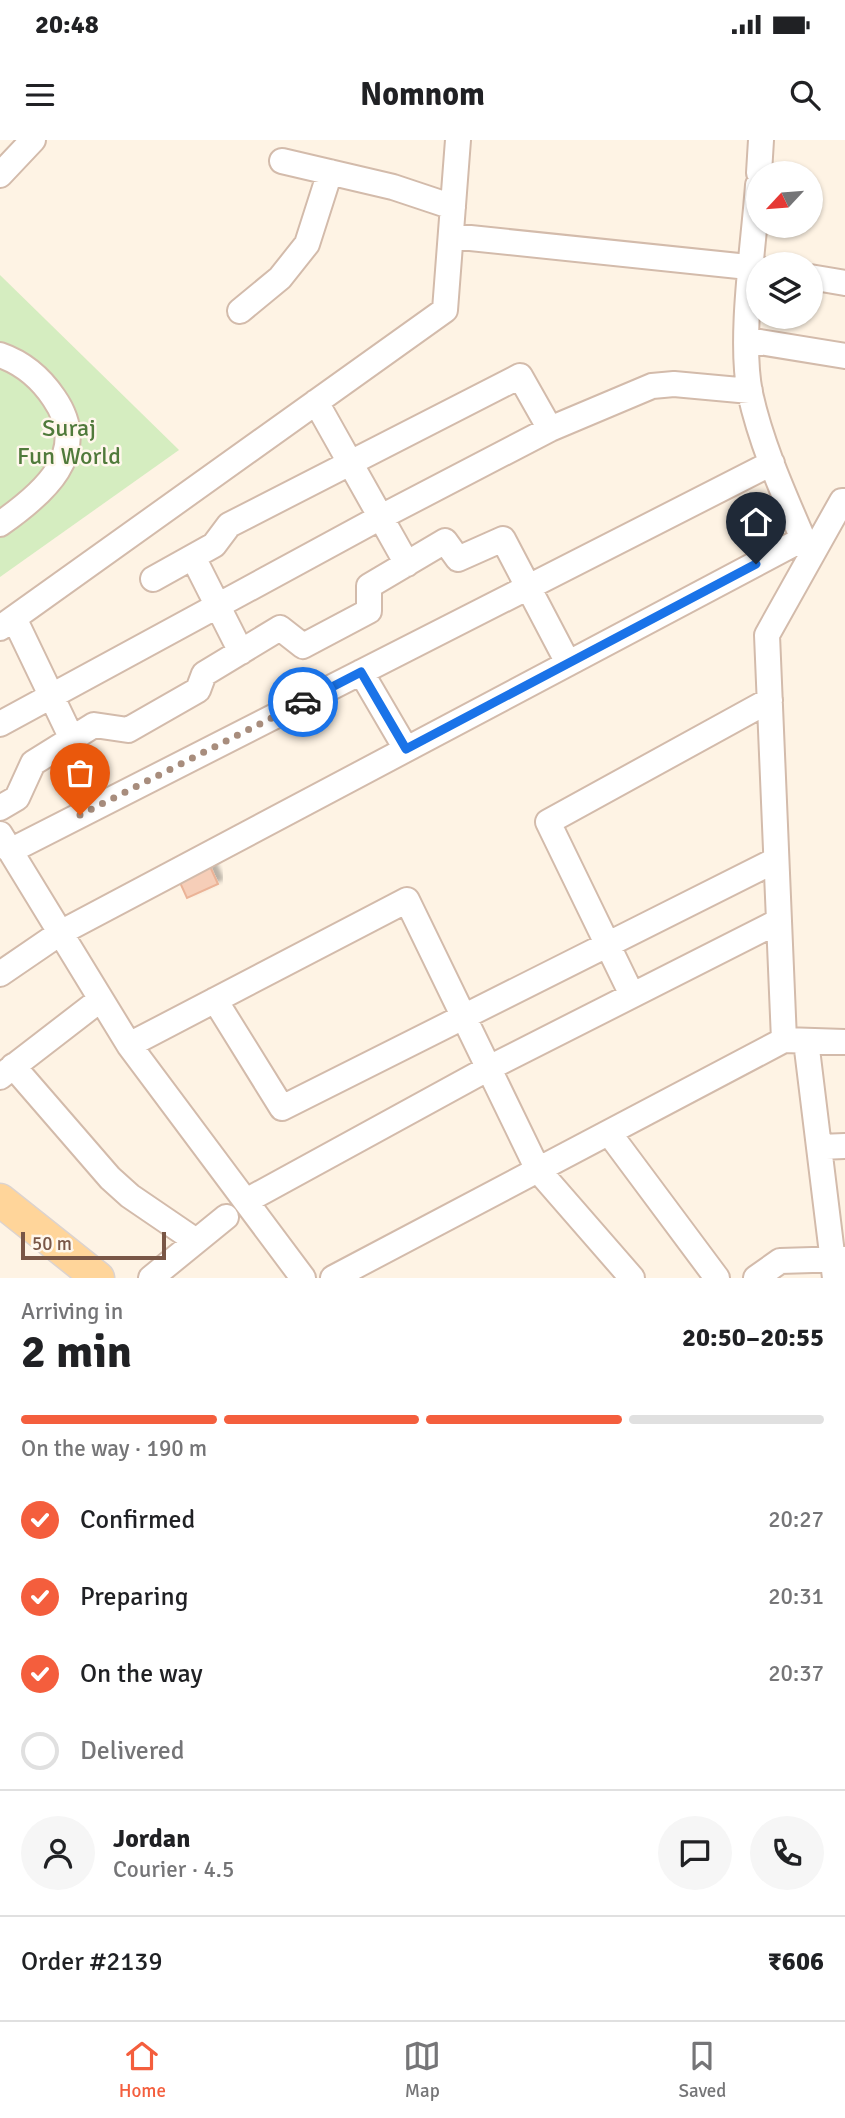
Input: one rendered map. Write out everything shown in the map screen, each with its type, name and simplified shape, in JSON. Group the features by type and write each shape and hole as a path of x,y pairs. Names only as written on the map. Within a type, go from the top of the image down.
{"main road":[{"path":"0,1200 98,1278"},
{"path":"0,1223 71,1278"}],"street":[{"path":"0,175 33,140"},
{"path":"72,739 51,696 7,623 445,310 458,140"},
{"path":"760,161 761,140"},
{"path":"282,161 393,187 453,207"},
{"path":"240,311 280,278 307,244 330,172"},
{"path":"451,236 746,266"},
{"path":"823,279 845,283"},
{"path":"748,329 750,391 772,463 806,548"},
{"path":"747,340 845,356"},
{"path":"0,355 21,362 49,390 64,412 69,437 64,458 51,481 24,507 0,524"},
{"path":"153,579 214,545 229,525 520,376 550,429"},
{"path":"0,724 381,517 550,429 652,386 674,384 750,391"},
{"path":"316,402 407,564"},
{"path":"303,1278 129,1045 5,842 361,672 772,463"},
{"path":"756,1278 780,1261 838,1265 820,1147 795,1040 779,920 767,635 806,548 844,494"},
{"path":"0,808 17,798 33,763 94,725 128,730 198,690 204,674 281,628 303,646 369,611 369,586 445,541 458,559 503,539 568,663"},
{"path":"0,974 60,933 568,663 806,548"},
{"path":"193,557 241,652"},
{"path":"361,672 406,749"},
{"path":"632,995 548,822 769,700"},
{"path":"215,1000 282,1108 465,1019 776,860"},
{"path":"129,1045 407,900 538,1170 632,1278"},
{"path":"246,1201 489,1068 779,920"},
{"path":"101,999 7,1071 130,1196 196,1241"},
{"path":"336,1277 609,1133 795,1040 845,1042"},
{"path":"609,1133 717,1278"},
{"path":"820,1147 845,1146"},
{"path":"151,1278 226,1217"}],"green space":[{"name":"Suraj Fun World","path":"0,275 179,450 0,577"}],"building":[{"path":"208,862 218,884 187,898 177,876"}],"way so far":[{"path":"80,815 303,702"}],"route":[{"path":"303,702 361,672 406,749 756,564"}]}
